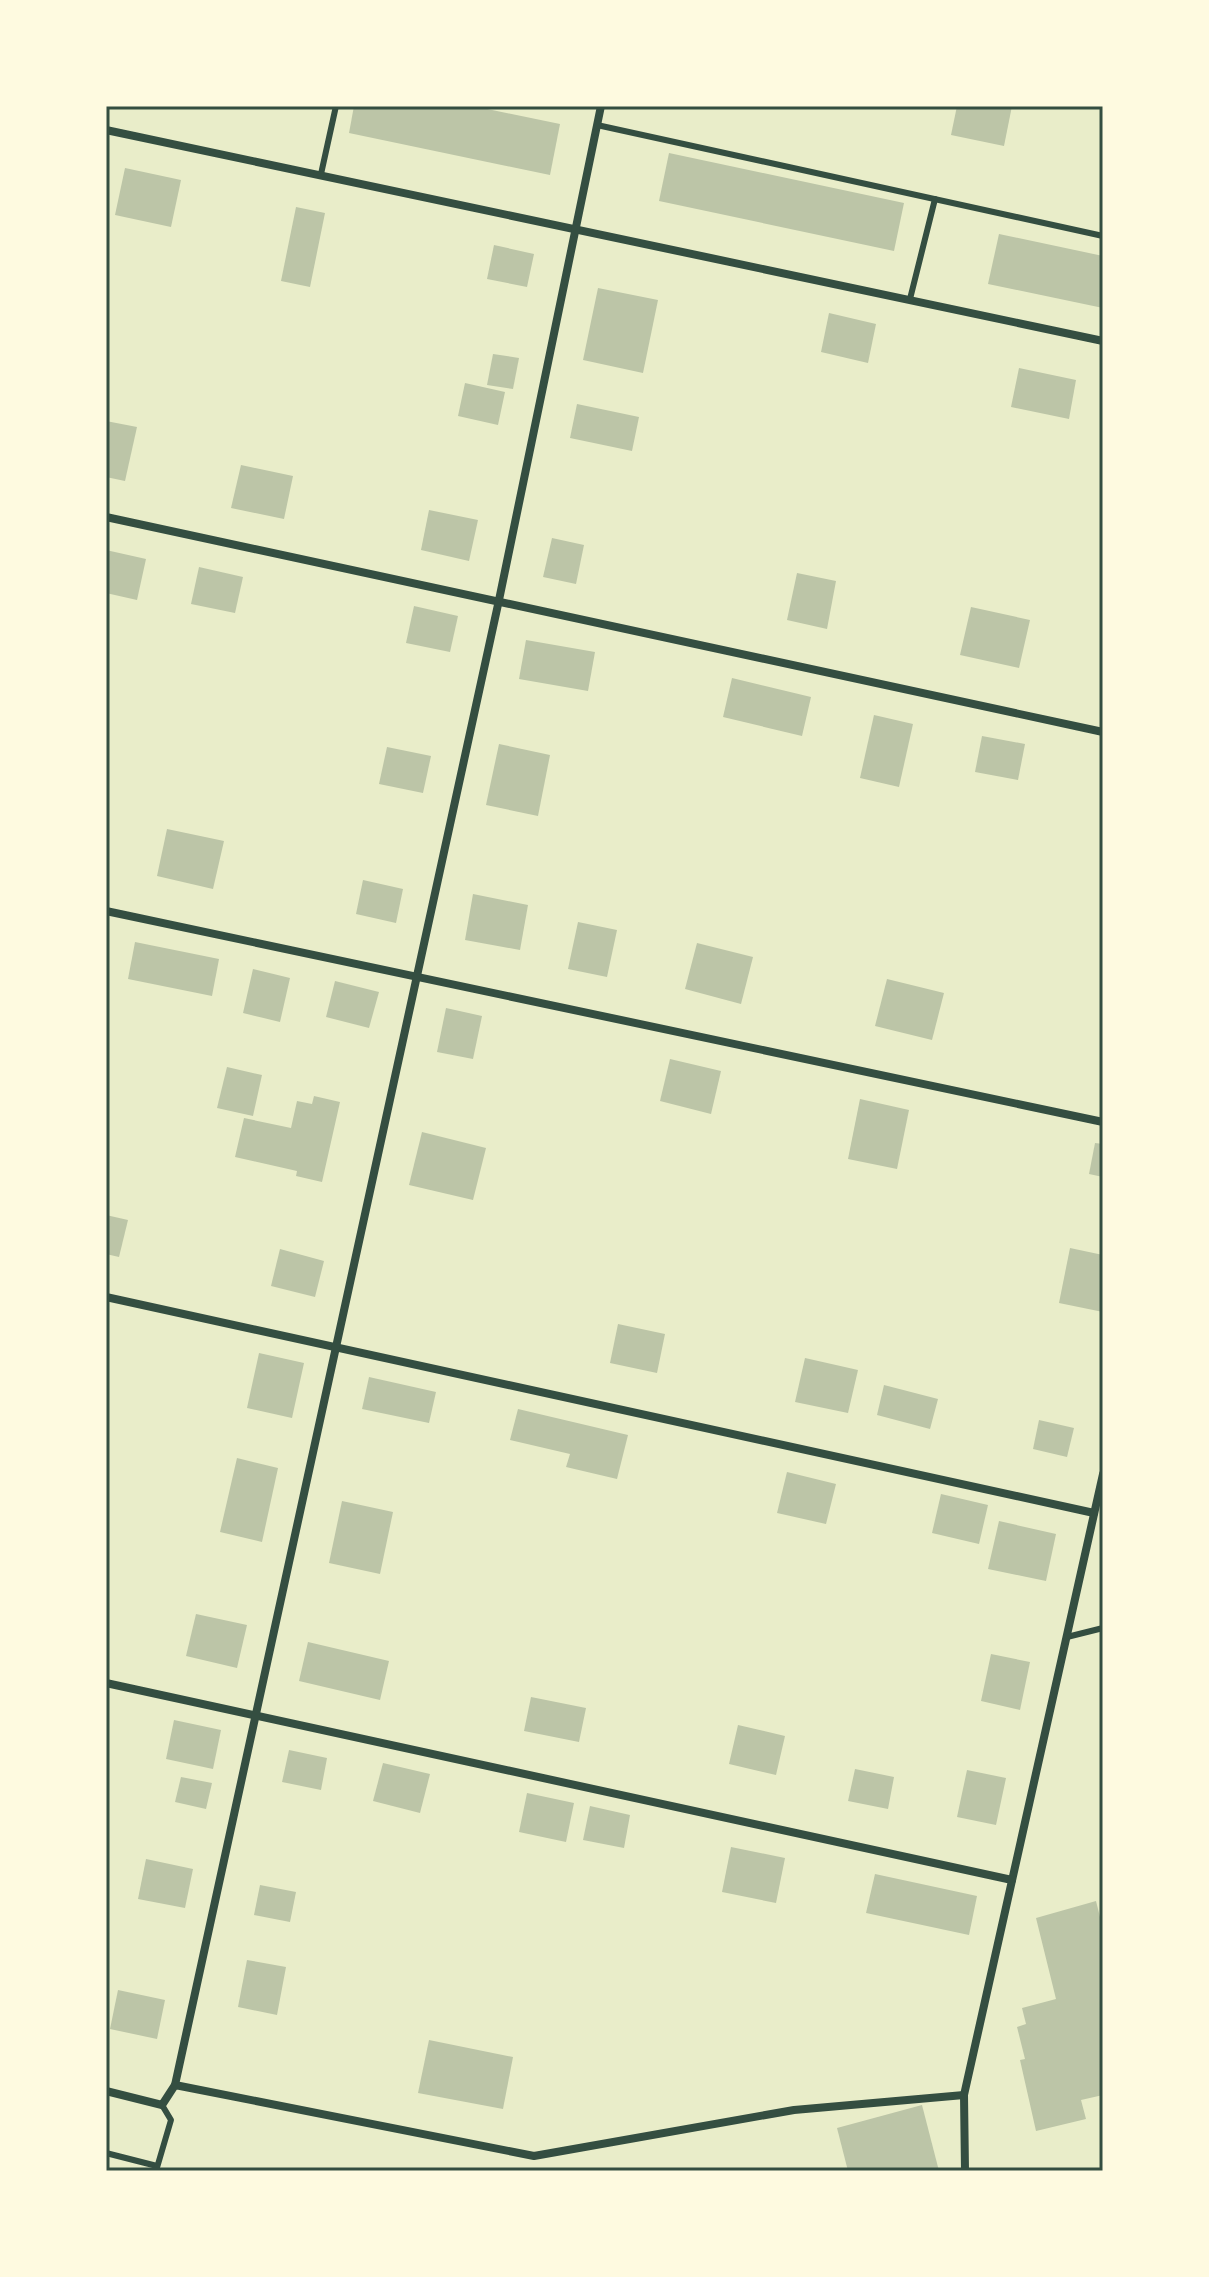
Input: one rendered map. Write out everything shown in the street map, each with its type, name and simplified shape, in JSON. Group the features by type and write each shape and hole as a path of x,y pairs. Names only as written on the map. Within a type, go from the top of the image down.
{"street":[{"path":"106,2091 162,2105 175,2085 499,600 601,106"},
{"path":"106,130 1103,341"},
{"path":"106,517 1103,732"},
{"path":"106,911 1103,1122"},
{"path":"106,1297 1098,1513"},
{"path":"965,2171 964,2095 1098,1513 1103,1474"},
{"path":"106,1683 1012,1880"},
{"path":"175,2085 534,2156 794,2110 964,2095"}],"lane":[{"path":"321,174 336,106"},
{"path":"597,125 1103,236"},
{"path":"910,299 935,199"},
{"path":"1067,1637 1103,1628"},
{"path":"106,2153 156,2169 171,2120 162,2105"}],"building":[{"path":"354,106 473,106 560,124 550,175 349,133"},
{"path":"957,106 1012,106 1004,146 951,135"},
{"path":"669,153 904,203 894,251 659,201"},
{"path":"125,168 181,180 171,227 115,215"},
{"path":"296,207 325,213 310,287 281,281"},
{"path":"999,234 1103,256 1103,308 988,284"},
{"path":"494,245 534,254 527,287 487,279"},
{"path":"598,288 658,300 643,373 583,360"},
{"path":"829,313 876,324 868,363 821,352"},
{"path":"493,354 519,358 513,389 487,385"},
{"path":"1019,368 1076,380 1069,419 1011,407"},
{"path":"465,383 505,392 498,425 458,416"},
{"path":"577,404 639,417 632,451 570,438"},
{"path":"106,421 137,427 125,481 106,477"},
{"path":"241,465 293,476 284,519 231,508"},
{"path":"429,510 478,520 469,561 421,550"},
{"path":"552,538 584,545 576,584 543,577"},
{"path":"106,550 146,559 137,600 106,593"},
{"path":"199,567 243,577 235,613 191,604"},
{"path":"797,573 836,581 827,629 787,620"},
{"path":"414,606 458,616 450,652 406,643"},
{"path":"971,607 1030,620 1019,668 960,655"},
{"path":"526,640 595,652 588,691 519,679"},
{"path":"732,678 811,697 802,736 723,717"},
{"path":"874,715 913,724 899,787 860,778"},
{"path":"982,736 1025,744 1018,780 975,772"},
{"path":"499,744 550,755 538,816 486,805"},
{"path":"387,747 431,756 423,793 379,784"},
{"path":"167,829 224,841 213,889 157,876"},
{"path":"363,880 403,889 396,923 356,914"},
{"path":"473,894 528,905 520,950 465,940"},
{"path":"578,922 617,930 607,977 568,969"},
{"path":"135,942 219,959 212,996 128,979"},
{"path":"697,943 753,957 741,1004 685,989"},
{"path":"253,969 290,978 280,1022 243,1013"},
{"path":"887,979 944,993 932,1040 875,1026"},
{"path":"335,981 379,992 369,1028 326,1017"},
{"path":"446,1008 482,1016 473,1059 437,1052"},
{"path":"670,1059 721,1071 711,1114 660,1101"},
{"path":"227,1067 262,1075 253,1116 217,1108"},
{"path":"314,1096 340,1102 322,1182 296,1176 297,1171 235,1157 244,1118 291,1128 297,1101 312,1104"},
{"path":"860,1099 909,1110 897,1169 848,1159"},
{"path":"422,1132 486,1148 473,1200 409,1185"},
{"path":"1095,1143 1103,1144 1103,1177 1089,1174"},
{"path":"106,1215 128,1220 119,1257 106,1254"},
{"path":"1070,1248 1103,1255 1103,1312 1059,1303"},
{"path":"280,1249 324,1261 315,1297 271,1286"},
{"path":"618,1324 665,1334 657,1373 610,1363"},
{"path":"259,1353 304,1363 292,1418 247,1408"},
{"path":"805,1358 858,1370 848,1413 795,1402"},
{"path":"369,1377 436,1392 429,1423 362,1409"},
{"path":"884,1385 938,1399 930,1429 877,1415"},
{"path":"518,1409 628,1435 617,1479 566,1467 570,1454 510,1440"},
{"path":"1039,1420 1074,1428 1067,1457 1033,1449"},
{"path":"237,1458 278,1468 262,1542 220,1532"},
{"path":"787,1472 836,1484 826,1524 777,1513"},
{"path":"941,1494 988,1505 979,1544 932,1533"},
{"path":"342,1501 393,1512 380,1574 329,1563"},
{"path":"999,1521 1056,1534 1046,1581 988,1569"},
{"path":"196,1614 247,1625 237,1668 186,1656"},
{"path":"308,1642 389,1661 380,1700 299,1681"},
{"path":"991,1654 1030,1662 1020,1710 981,1701"},
{"path":"531,1697 586,1708 579,1742 524,1731"},
{"path":"174,1720 221,1730 213,1769 166,1759"},
{"path":"738,1725 785,1736 776,1775 729,1764"},
{"path":"289,1750 327,1758 321,1790 282,1782"},
{"path":"383,1763 430,1774 420,1813 373,1801"},
{"path":"855,1769 894,1777 888,1809 848,1801"},
{"path":"967,1770 1006,1778 996,1825 957,1817"},
{"path":"181,1777 212,1783 206,1809 175,1802"},
{"path":"527,1793 574,1803 566,1842 519,1832"},
{"path":"590,1806 630,1815 624,1848 583,1840"},
{"path":"731,1847 785,1858 776,1903 722,1892"},
{"path":"146,1859 193,1869 185,1908 138,1899"},
{"path":"875,1874 977,1896 969,1935 866,1913"},
{"path":"260,1885 296,1892 290,1922 254,1915"},
{"path":"1096,1901 1103,1929 1103,2095 1081,2100 1086,2119 1036,2131 1020,2060 1025,2059 1017,2027 1026,2024 1022,2008 1056,1999 1036,1918"},
{"path":"247,1960 286,1967 277,2015 238,2007"},
{"path":"118,1990 165,2000 157,2039 110,2029"},
{"path":"429,2040 513,2057 503,2109 418,2093"},
{"path":"922,2105 939,2171 848,2171 837,2128"}]}
